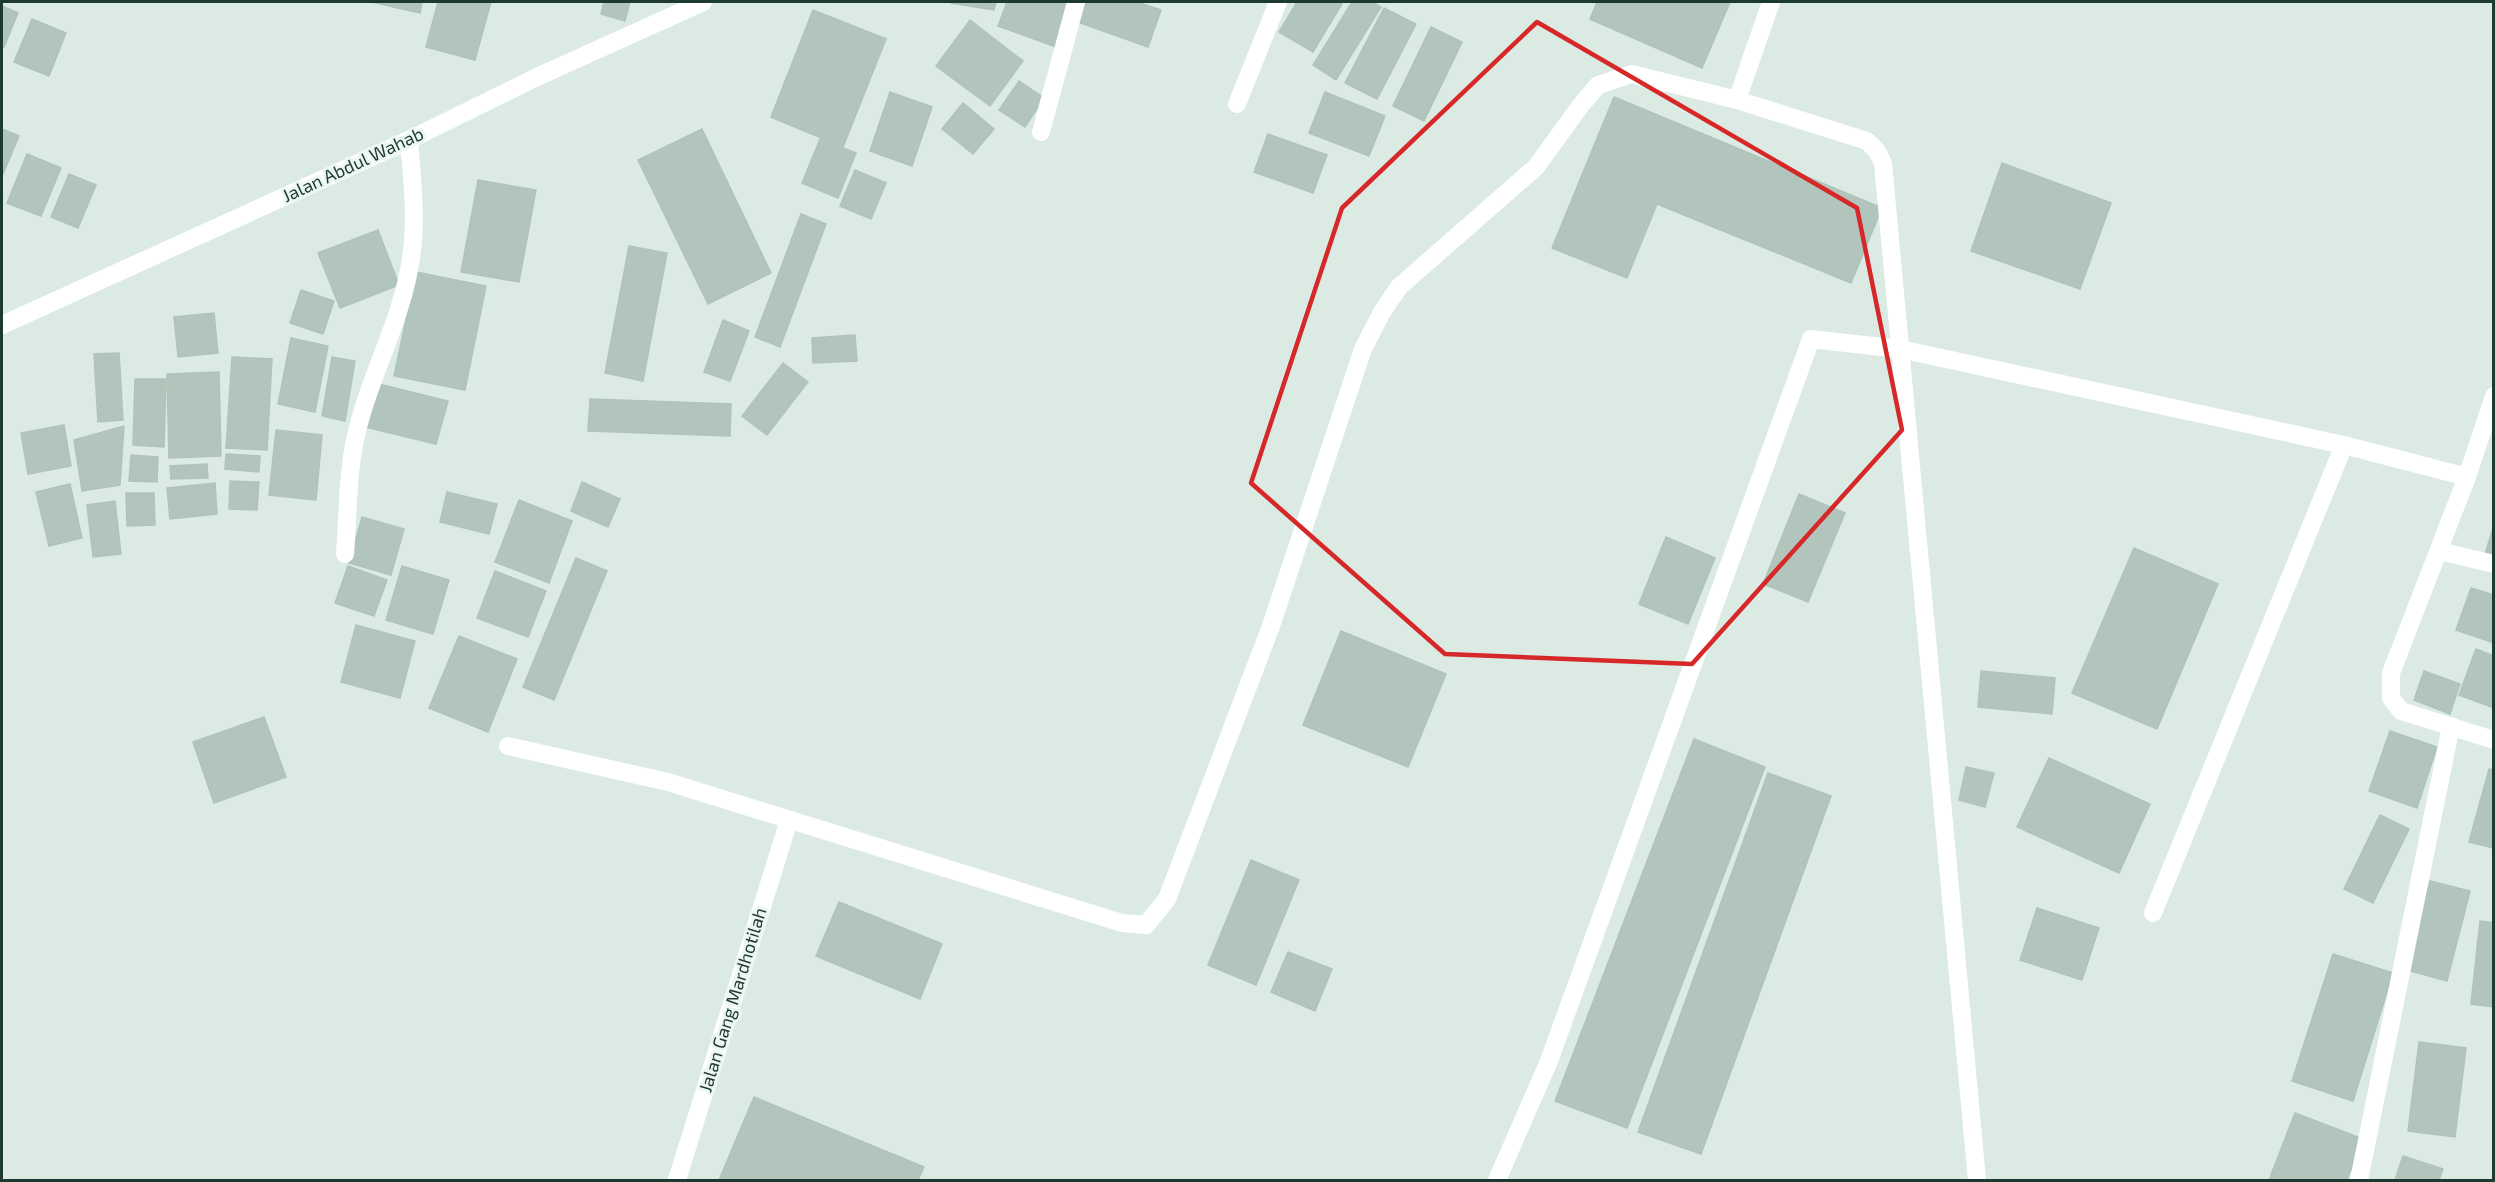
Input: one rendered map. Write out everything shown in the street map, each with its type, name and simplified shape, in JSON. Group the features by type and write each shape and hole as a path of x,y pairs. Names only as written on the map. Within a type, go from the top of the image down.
{"street":[{"name":"Jalan Abdul Wahab","path":"2,325 409,140 537,77 704,2"},
{"path":"1041,132 1076,2"},
{"path":"1237,104 1278,2"},
{"path":"1737,100 1771,2"},
{"path":"508,746 668,782 1122,924 1146,925 1167,899 1262,648 1363,349 1382,312 1399,287 1536,167 1598,85 1632,74 1737,100 1867,141 1877,151 1883,163 1977,1180"},
{"path":"345,554 354,445 374,374 398,311 411,259 415,221 409,140"},
{"path":"1497,1180 1549,1060 1810,339 1900,349 2344,444 2467,477"},
{"path":"2493,396 2489,423 2391,673 2391,698 2401,711 2493,740"},
{"path":"2153,912 2344,444"},
{"path":"2439,551 2493,564"},
{"path":"2359,1180 2451,726"},
{"name":"Jalan Gang Mardhotilah","path":"676,1180 789,820"}],"highlighted area":[{"path":"1537,22 1857,208 1902,430 1692,664 1445,654 1251,483 1342,208"}],"building":[{"path":"372,2 422,2 420,13"},
{"path":"438,2 491,2 475,60 426,47"},
{"path":"604,2 630,2 625,21 601,14"},
{"path":"951,2 996,2 994,10"},
{"path":"1007,2 1072,2 1056,47 998,26"},
{"path":"1086,2 1137,2 1161,10 1148,47 1078,22"},
{"path":"1297,2 1343,2 1313,52 1279,32"},
{"path":"1352,2 1372,2 1381,7 1336,80 1313,65"},
{"path":"1597,2 1730,2 1702,68 1590,19"},
{"path":"2,6 18,13 4,47 2,47"},
{"path":"1384,8 1416,24 1377,99 1345,83"},
{"path":"813,10 886,39 843,147 771,117"},
{"path":"32,19 66,33 49,76 14,62"},
{"path":"970,20 1023,61 990,106 936,66"},
{"path":"1431,27 1462,42 1424,121 1393,106"},
{"path":"1019,81 1044,98 1025,127 999,110"},
{"path":"890,92 932,107 912,166 870,151"},
{"path":"1325,92 1385,116 1369,156 1309,133"},
{"path":"1614,97 1882,208 1851,283 1657,204 1627,278 1552,248"},
{"path":"963,103 994,129 973,154 942,129"},
{"path":"2,129 19,136 3,174 2,173"},
{"path":"702,129 771,273 708,304 638,160"},
{"path":"1268,134 1327,155 1313,193 1254,172"},
{"path":"820,139 856,153 838,198 802,183"},
{"path":"27,154 61,168 41,216 7,203"},
{"path":"2002,163 2111,203 2080,289 1971,251"},
{"path":"855,170 886,183 871,219 840,206"},
{"path":"69,174 96,185 78,228 51,217"},
{"path":"478,180 536,190 519,282 461,272"},
{"path":"801,214 826,224 780,347 755,337"},
{"path":"378,230 399,285 340,308 318,253"},
{"path":"629,246 667,253 643,381 605,373"},
{"path":"416,272 486,286 465,390 394,376"},
{"path":"301,290 334,301 323,334 290,323"},
{"path":"214,313 218,353 178,357 174,317"},
{"path":"723,320 749,331 730,381 704,372"},
{"path":"855,335 857,361 813,363 812,338"},
{"path":"291,338 328,346 315,412 278,404"},
{"path":"119,353 123,420 98,422 94,354"},
{"path":"232,357 272,359 267,450 226,448"},
{"path":"332,357 355,361 345,421 322,416"},
{"path":"783,363 808,382 767,435 742,416"},
{"path":"219,372 221,456 169,458 167,374"},
{"path":"135,379 166,379 164,447 133,445"},
{"path":"375,383 448,401 436,444 365,427"},
{"path":"590,399 731,404 730,436 588,431"},
{"path":"64,425 71,466 28,474 21,433"},
{"path":"124,426 120,485 82,491 74,440"},
{"path":"276,430 322,435 316,500 269,495"},
{"path":"226,454 260,456 259,472 225,469"},
{"path":"131,455 158,457 157,482 129,481"},
{"path":"207,464 208,478 171,479 170,466"},
{"path":"230,481 259,482 257,510 229,509"},
{"path":"582,482 620,499 608,527 571,511"},
{"path":"215,483 217,514 170,519 167,488"},
{"path":"70,484 82,538 49,546 36,492"},
{"path":"447,492 497,504 489,534 440,522"},
{"path":"126,493 154,493 155,525 127,526"},
{"path":"1799,494 1845,513 1808,602 1763,584"},
{"path":"519,500 572,521 549,583 495,562"},
{"path":"115,501 121,554 93,557 87,505"},
{"path":"362,517 404,529 391,575 349,563"},
{"path":"2494,525 2494,556 2485,554"},
{"path":"1666,537 1715,558 1688,624 1639,604"},
{"path":"2134,548 2218,584 2157,729 2072,693"},
{"path":"576,558 607,571 554,700 523,687"},
{"path":"348,566 387,580 374,616 335,603"},
{"path":"402,566 449,580 433,634 386,620"},
{"path":"495,571 546,591 528,637 477,618"},
{"path":"2471,588 2494,595 2494,643 2456,630"},
{"path":"356,625 415,641 400,698 341,682"},
{"path":"1341,631 1446,674 1408,767 1303,725"},
{"path":"459,636 517,659 488,732 429,708"},
{"path":"2476,649 2494,656 2494,708 2459,695"},
{"path":"1981,671 2055,678 2052,714 1978,707"},
{"path":"2424,671 2460,684 2450,714 2414,700"},
{"path":"264,717 286,777 214,803 193,742"},
{"path":"2390,731 2437,747 2417,808 2369,791"},
{"path":"1694,739 1765,767 1627,1128 1555,1101"},
{"path":"2049,758 2150,804 2119,873 2017,827"},
{"path":"1966,767 1994,773 1985,807 1959,800"},
{"path":"2489,769 2494,770 2494,848 2469,842"},
{"path":"1768,773 1831,796 1701,1154 1638,1132"},
{"path":"2380,815 2409,829 2373,903 2344,889"},
{"path":"1251,860 1299,880 1256,985 1208,965"},
{"path":"2430,881 2470,891 2447,981 2407,970"},
{"path":"839,902 942,944 920,999 816,956"},
{"path":"2037,908 2099,928 2082,980 2020,960"},
{"path":"2480,921 2494,923 2494,1007 2471,1004"},
{"path":"1288,952 1332,969 1315,1011 1271,992"},
{"path":"2333,954 2393,973 2353,1101 2292,1081"},
{"path":"2419,1042 2466,1048 2455,1137 2408,1131"},
{"path":"754,1097 924,1167 918,1180 719,1180"},
{"path":"2295,1113 2363,1139 2347,1180 2269,1180"},
{"path":"2403,1156 2443,1169 2439,1180 2395,1180"}]}
